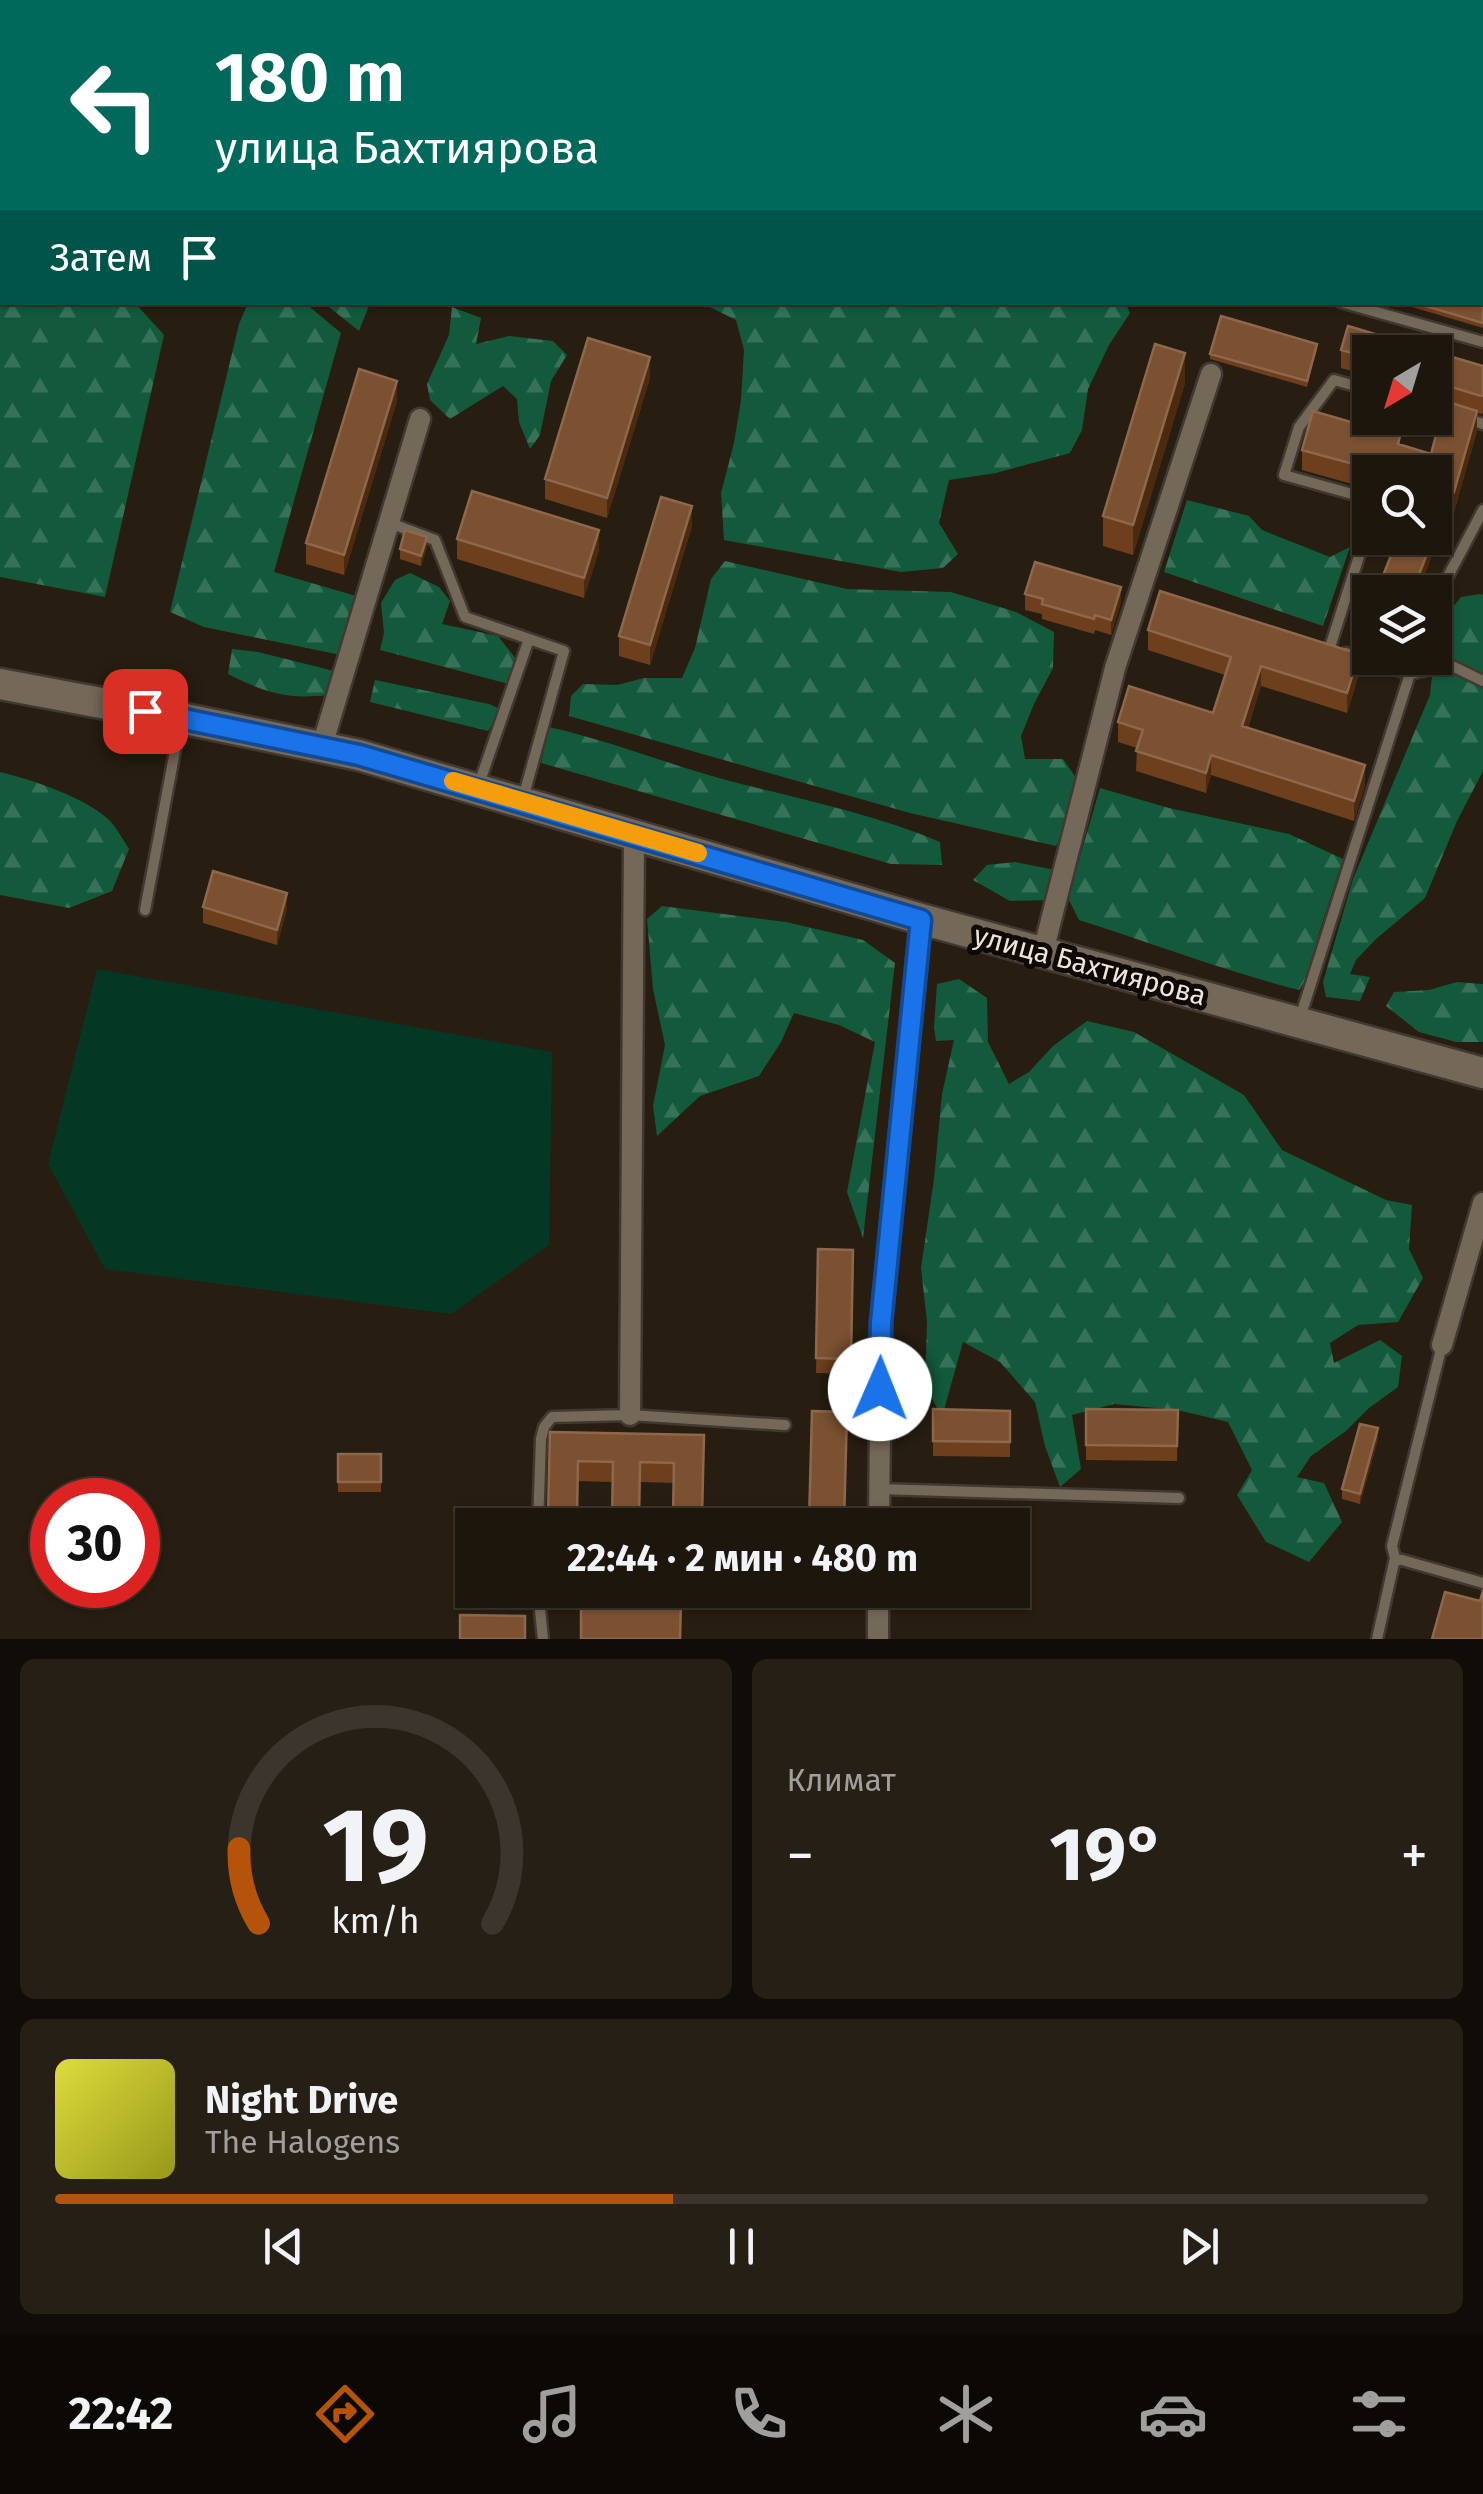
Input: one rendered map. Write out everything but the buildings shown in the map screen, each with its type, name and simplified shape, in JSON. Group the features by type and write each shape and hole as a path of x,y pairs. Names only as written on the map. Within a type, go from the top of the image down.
{"main road":[{"name":"улица Бахтиярова","path":"0,684 322,746 921,920 1483,1073"}],"street":[{"path":"1043,952 1115,668 1211,374"},
{"path":"322,746 420,419"},
{"path":"630,1415 634,835"},
{"path":"879,1508 881,1323 921,920"},
{"path":"1442,1345 1483,1203"},
{"path":"878,1608 878,1639"}],"lane":[{"path":"1352,305 1483,342"},
{"path":"1352,385 1334,380 1300,428 1284,476 1352,495"},
{"path":"1452,415 1483,424"},
{"path":"1449,575 1483,510"},
{"path":"390,523 435,540 465,617 564,651 522,802"},
{"path":"1330,648 1360,555"},
{"path":"477,788 530,639"},
{"path":"1311,642 1352,655"},
{"path":"1452,666 1483,681"},
{"path":"1298,1022 1410,675"},
{"path":"145,910 181,718"},
{"path":"1377,1639 1396,1558 1392,1546 1442,1345"},
{"path":"538,1508 540,1439 552,1418 630,1415 785,1425"},
{"path":"880,1489 1180,1498"},
{"path":"1396,1558 1483,1582"},
{"path":"540,1608 543,1639"}],"green space":[{"path":"0,305 137,305 164,335 105,597 0,577"},
{"path":"247,305 307,305 341,333 274,572 356,596 341,655 204,627 170,612 239,324"},
{"path":"326,305 369,305 359,331"},
{"path":"706,305 1126,305 1130,313 1088,389 1082,430 1070,453 996,473 949,480 939,523 958,554 943,568 901,572 724,540 721,493 741,400 744,350 736,320"},
{"path":"452,307 481,318 476,344 509,336 553,341 567,355 551,381 540,435 530,449 519,422 517,399 503,386 450,419 430,400 427,384 449,335"},
{"path":"1187,500 1249,516 1262,530 1330,557 1350,547 1323,626 1164,572"},
{"path":"725,561 847,589 951,592 1016,612 1054,632 1053,668 1021,736 1025,759 1063,759 1077,779 1073,818 1056,846 910,813 569,716 571,696 583,684 617,685 644,678 682,678 695,648 711,579"},
{"path":"410,573 439,587 450,601 442,624 498,636 516,659 509,684 380,650 384,633 381,603 395,580"},
{"path":"1483,595 1483,771 1425,898 1356,960 1350,974 1370,977 1360,1001 1326,997 1323,982 1353,879 1430,695 1432,675 1452,675 1452,608 1461,597"},
{"path":"232,649 342,673 327,695 276,693 228,674"},
{"path":"375,680 502,710 488,731 370,702"},
{"path":"549,727 913,831 940,842 942,865 891,864 541,763"},
{"path":"0,772 75,798 111,822 129,849 112,891 69,908 0,895"},
{"path":"1100,788 1169,808 1289,834 1343,859 1318,936 1315,965 1299,990 1079,920 1068,898"},
{"path":"1015,862 1060,871 1055,900 1010,901 973,880 987,865"},
{"path":"662,906 786,922 863,940 895,963 863,1238 847,1192 875,1042 839,1025 794,1013 759,1076 700,1096 657,1136 653,1106 665,1045 653,989 647,919"},
{"path":"97,969 552,1052 549,1245 451,1314 105,1269 48,1164"},
{"path":"959,979 987,998 988,1042 1009,1084 1029,1072 1053,1046 1087,1021 1134,1032 1244,1095 1282,1150 1386,1200 1412,1205 1409,1249 1423,1278 1398,1322 1358,1325 1330,1343 1334,1363 1380,1340 1402,1356 1398,1387 1311,1456 1297,1477 1324,1483 1342,1522 1309,1562 1266,1542 1237,1495 1252,1470 1228,1422 1177,1410 1114,1404 1072,1415 1081,1469 1060,1487 1035,1402 1000,1362 963,1342 942,1417 925,1386 927,1322 921,1268 942,1094 954,1040 936,1041 937,984"},
{"path":"1457,982 1483,984 1483,1042 1456,1042 1419,1032 1386,1006 1394,992 1429,990"}],"slow traffic":[{"path":"453,781 698,853"}],"route":[{"path":"145,711 359,755 921,920 881,1323 880,1389"}]}
